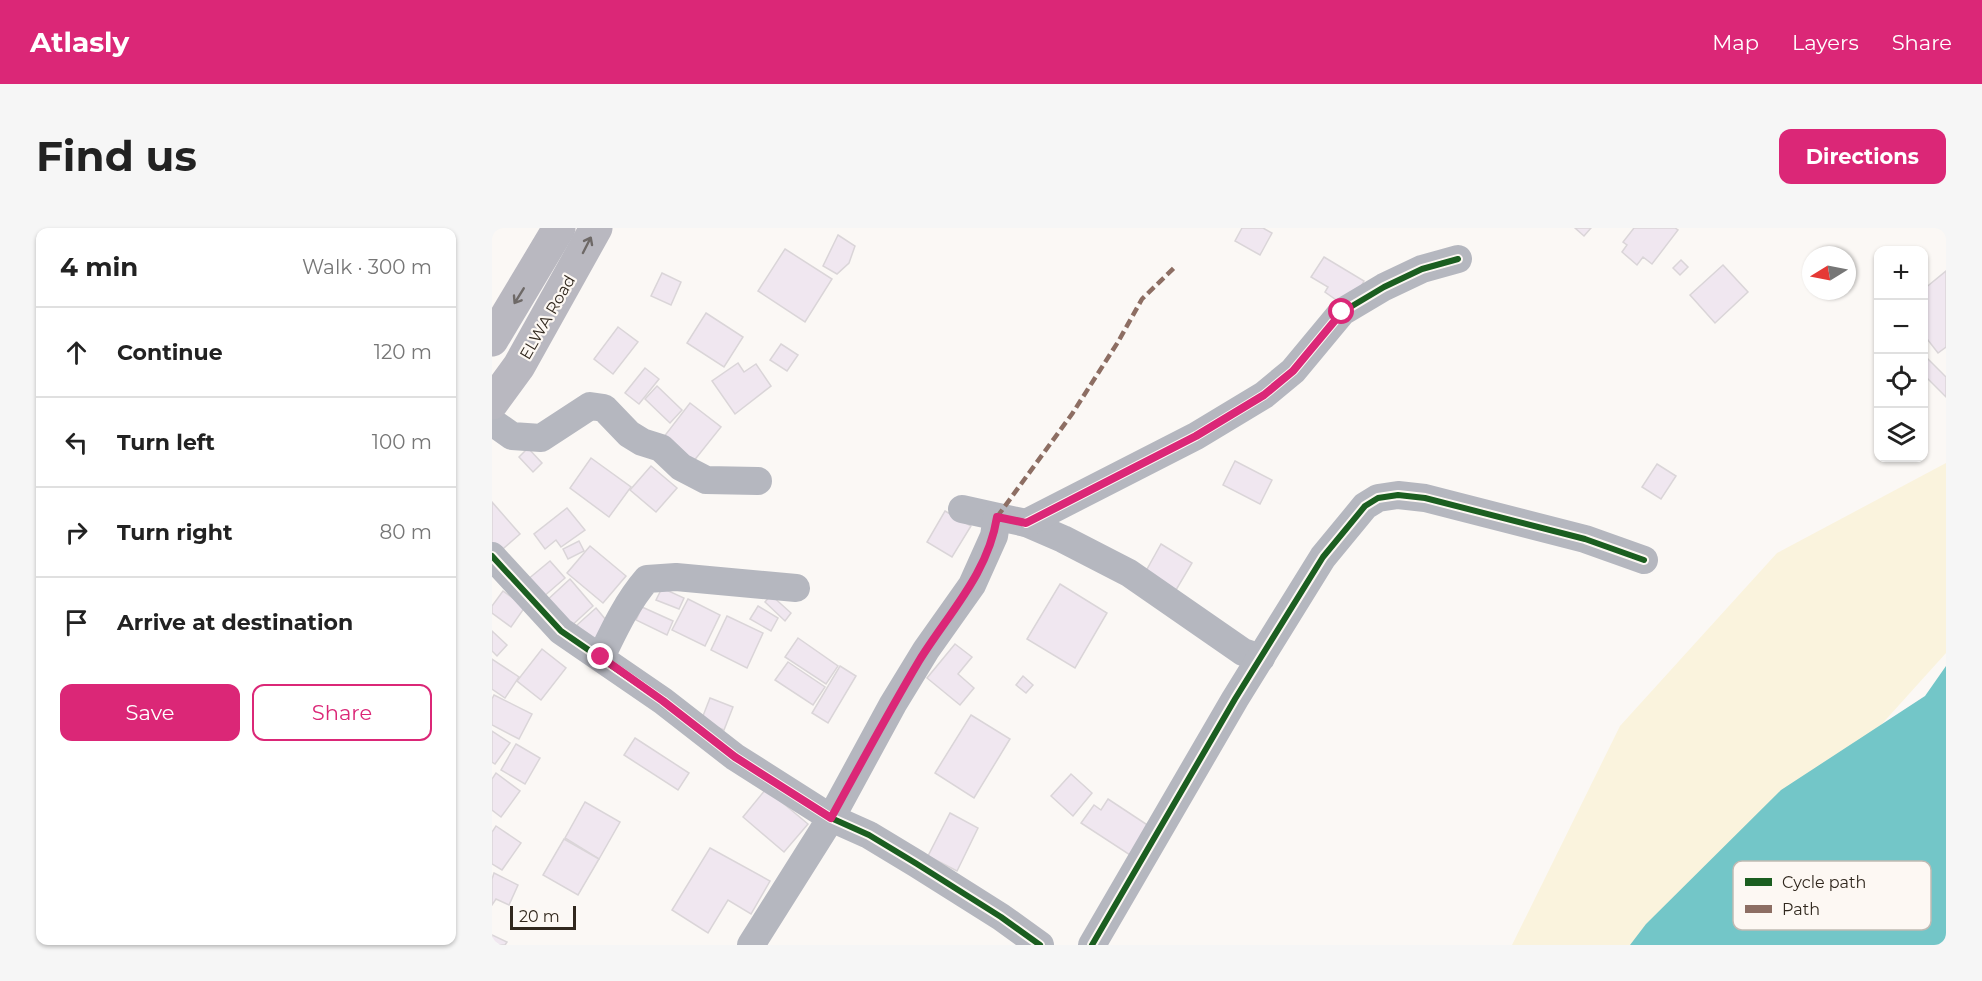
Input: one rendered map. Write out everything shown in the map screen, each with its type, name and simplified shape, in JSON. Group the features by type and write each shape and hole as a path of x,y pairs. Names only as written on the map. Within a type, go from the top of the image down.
{"main road":[{"name":"ELWA Road","path":"492,340 559,228"},
{"name":"ELWA Road","path":"492,403 519,366 596,228"}],"street":[{"path":"1026,523 1196,436 1264,395 1293,371 1342,312 1422,268 1458,259"},
{"path":"492,422 512,436 541,438 590,406 604,408 629,434 642,442 661,448 681,467 706,480 758,481"},
{"path":"1092,945 1141,864 1179,794 1323,557 1365,506 1378,498 1398,495 1425,498 1585,539 1644,560"},
{"path":"962,509 1026,523 1063,539 1130,573 1243,652 1261,658"},
{"path":"752,945 831,818 893,704 926,650 972,585 994,536 997,517"},
{"path":"492,556 561,631 663,701 735,757 831,818 888,846 1001,917 1040,945"},
{"path":"601,657 620,618 637,590 647,579 676,577 796,588"}],"sand":[{"path":"1946,463 1946,653 1881,725 1714,857 1634,945 1512,945 1620,726 1777,553"}],"water":[{"path":"1946,666 1946,945 1630,945 1646,924 1781,790 1925,696"}],"building":[{"path":"1242,228 1263,228 1272,233 1260,255 1235,241"},
{"path":"1575,228 1591,228 1584,236"},
{"path":"1634,228 1675,228 1678,230 1652,264 1643,257 1637,265 1622,252 1627,245 1623,242"},
{"path":"838,235 855,246 849,263 837,274 823,266"},
{"path":"785,249 832,279 805,322 758,291"},
{"path":"1324,257 1364,281 1352,302 1342,304 1325,292 1328,287 1311,277"},
{"path":"1681,260 1688,267 1680,275 1673,268"},
{"path":"1723,265 1748,292 1715,323 1690,295"},
{"path":"1946,271 1946,347 1938,353 1928,340 1928,286"},
{"path":"662,273 681,282 671,305 651,296"},
{"path":"706,313 743,337 724,367 687,343"},
{"path":"618,327 638,342 613,374 594,359"},
{"path":"781,344 798,355 787,371 770,360"},
{"path":"1928,359 1946,377 1946,397 1928,379"},
{"path":"738,363 744,372 756,364 771,386 735,414 712,381"},
{"path":"645,368 659,379 639,404 625,393"},
{"path":"657,386 682,410 670,423 645,399"},
{"path":"690,403 721,427 693,462 663,438"},
{"path":"528,448 542,463 533,472 519,457"},
{"path":"591,458 631,487 609,517 570,488"},
{"path":"1235,461 1272,480 1260,504 1223,485"},
{"path":"1657,464 1676,476 1661,499 1642,487"},
{"path":"651,466 677,488 656,512 630,490"},
{"path":"492,502 520,534 497,554 492,548"},
{"path":"567,508 585,530 561,547 556,540 545,549 534,534"},
{"path":"945,511 971,526 952,557 927,542"},
{"path":"579,541 584,551 568,559 563,549"},
{"path":"1161,544 1192,563 1176,590 1146,571"},
{"path":"590,546 626,576 603,603 567,573"},
{"path":"550,561 565,578 542,598 527,580"},
{"path":"570,579 593,606 568,629 544,603"},
{"path":"1060,584 1107,613 1075,668 1027,639"},
{"path":"662,588 684,598 679,609 656,600"},
{"path":"503,591 525,607 511,627 492,613 492,606"},
{"path":"771,595 791,613 785,621 765,602"},
{"path":"688,599 720,615 705,646 672,630"},
{"path":"758,606 778,618 771,631 750,619"},
{"path":"642,607 673,621 667,635 636,620"},
{"path":"596,608 611,626 592,643 577,625"},
{"path":"727,616 763,633 747,668 711,650"},
{"path":"492,631 507,645 497,656 492,651"},
{"path":"798,638 838,666 826,684 785,657"},
{"path":"955,644 972,657 958,674 974,688 960,705 927,678"},
{"path":"542,649 566,668 541,700 517,681"},
{"path":"492,659 519,677 505,698 492,689"},
{"path":"788,662 825,687 813,705 775,680"},
{"path":"840,666 856,676 828,723 812,713"},
{"path":"1023,676 1033,685 1026,693 1016,685"},
{"path":"494,695 532,714 519,739 492,725"},
{"path":"710,698 733,707 724,730 701,721"},
{"path":"971,715 1010,739 974,798 935,773"},
{"path":"492,731 510,743 495,764 492,762"},
{"path":"635,738 689,773 678,790 624,755"},
{"path":"516,744 540,758 525,784 501,770"},
{"path":"496,773 520,791 501,817 492,810 492,779"},
{"path":"1071,774 1092,793 1073,816 1051,796"},
{"path":"766,789 808,824 784,852 743,817"},
{"path":"1108,799 1149,826 1130,855 1081,823 1094,805 1101,810"},
{"path":"585,802 620,822 599,859 565,838"},
{"path":"950,813 978,828 957,871 928,856"},
{"path":"496,826 521,843 502,870 492,864 492,832"},
{"path":"564,839 599,859 578,895 543,875"},
{"path":"710,848 770,881 751,914 728,900 708,933 672,910"},
{"path":"494,873 518,885 509,905 496,899 492,905"},
{"path":"492,935 507,942 505,945 492,945"}],"marked path":[{"path":"997,517 1072,414 1118,342 1142,299 1176,266"}],"cycle path":[{"path":"1026,523 1196,436 1264,395 1293,371 1342,312 1384,287 1422,269 1458,259"},
{"path":"1092,945 1235,699 1323,557 1365,506 1378,498 1398,495 1425,498 1585,539 1644,560"},
{"path":"492,556 561,631 663,701 735,757 831,818 869,835 917,864 1001,917 1040,945"}],"route":[{"path":"601,657 663,701 735,757 831,818 893,704 926,650 972,585 994,536 997,517 1026,523 1196,436 1264,395 1293,371 1342,312"}]}
